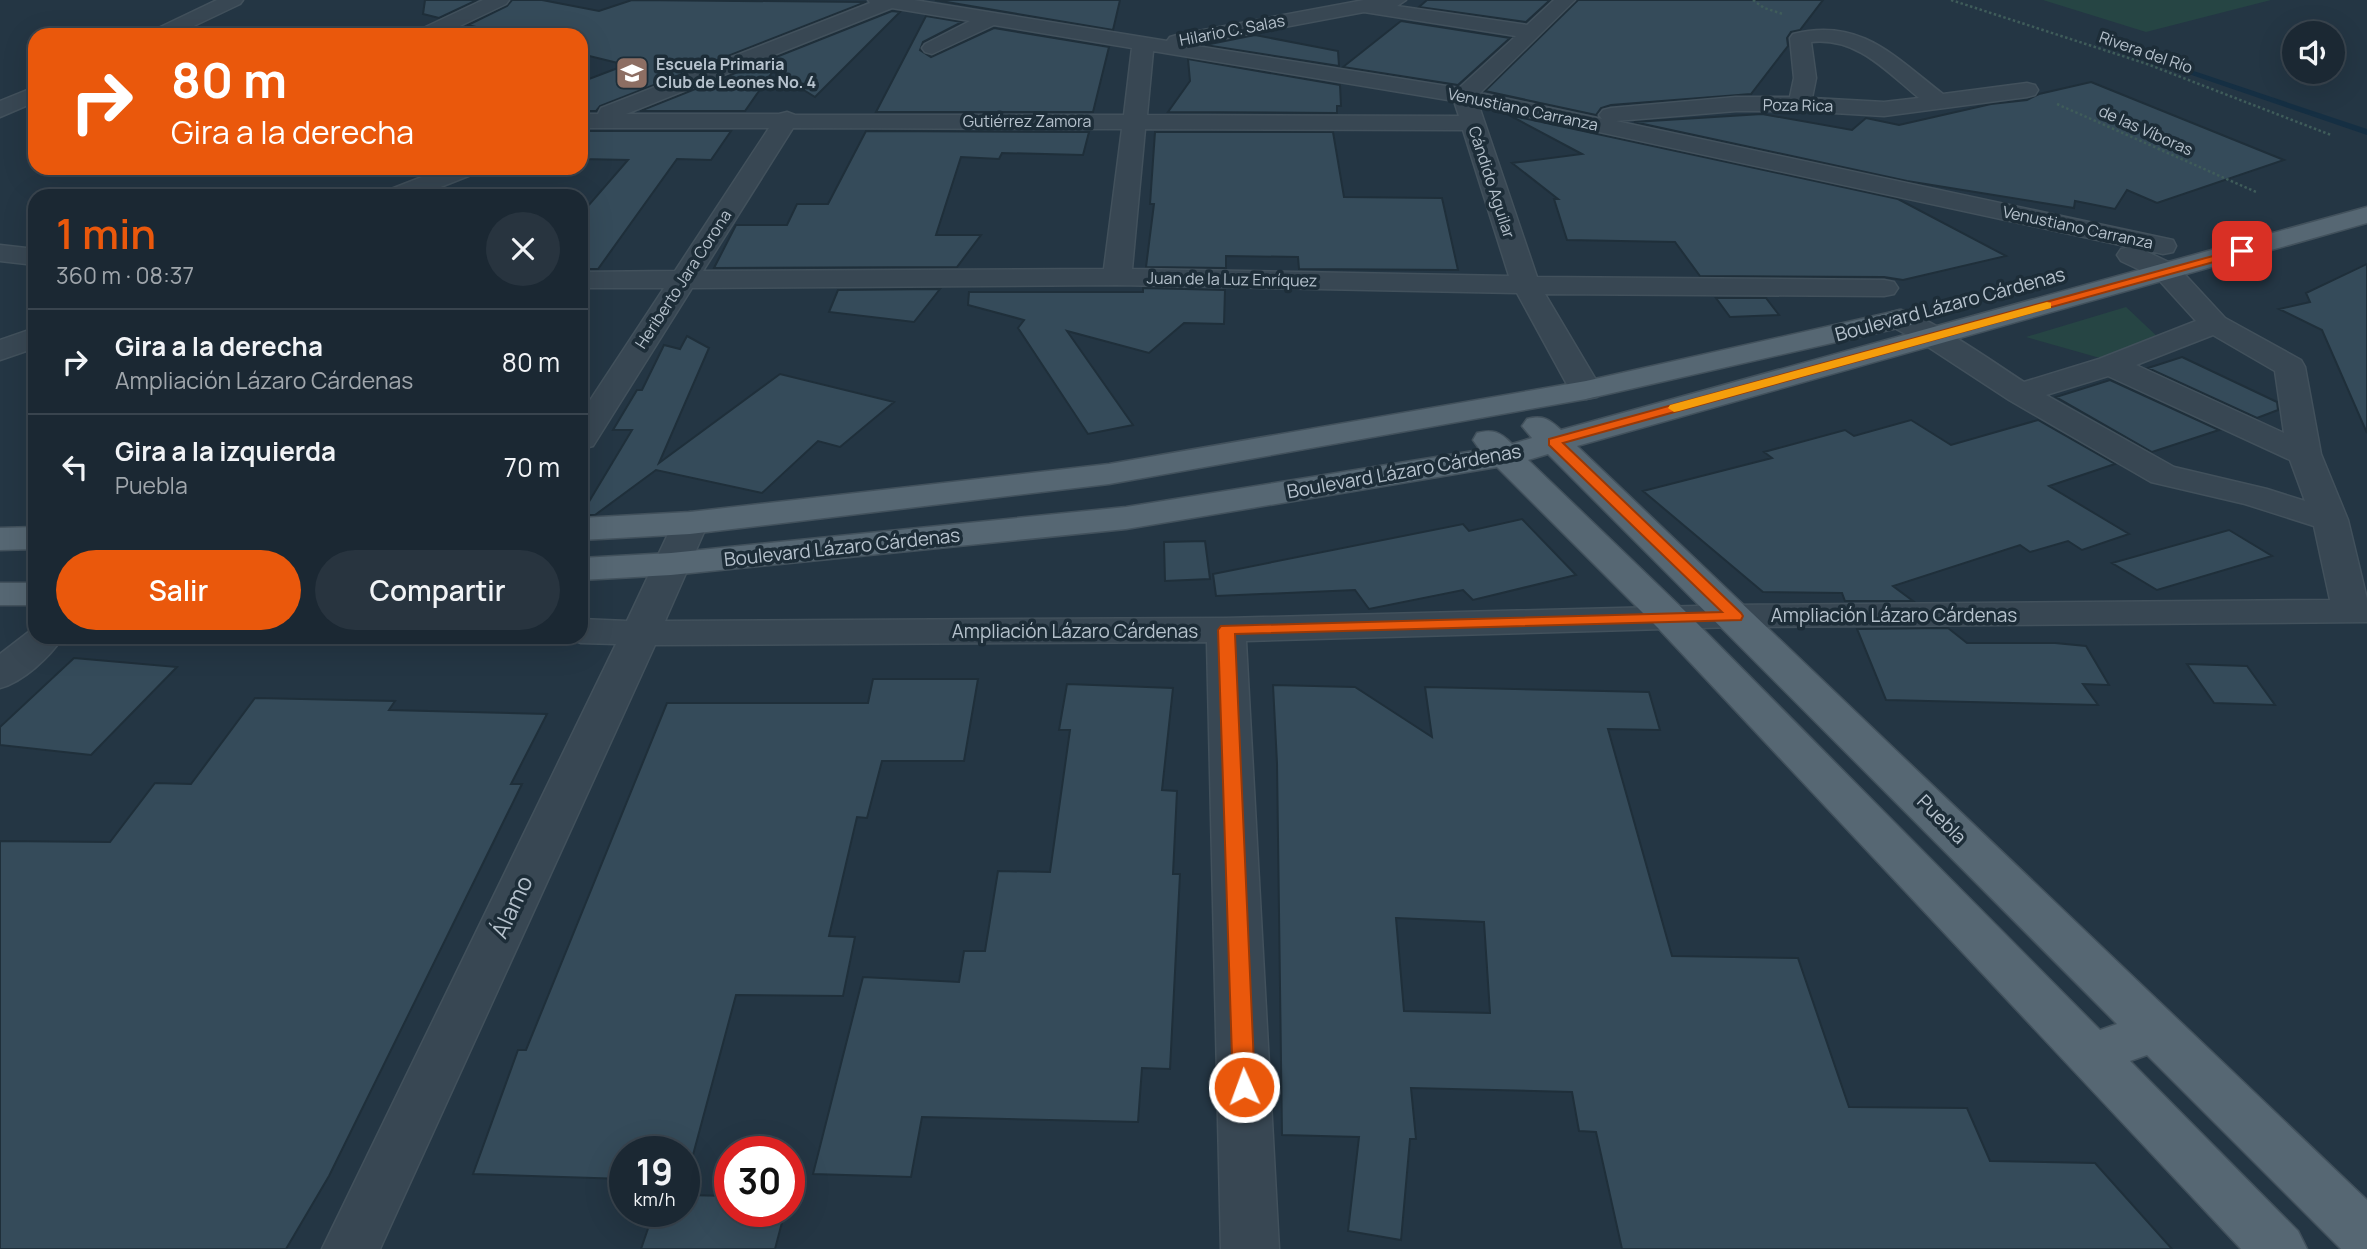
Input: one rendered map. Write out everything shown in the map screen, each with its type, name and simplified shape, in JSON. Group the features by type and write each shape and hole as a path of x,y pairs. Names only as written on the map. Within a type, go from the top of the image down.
{"main road":[{"name":"Boulevard Lázaro Cárdenas","path":"588,530 680,544 1126,518 1504,456 1933,337 2165,259 2363,204"},
{"name":"Boulevard Lázaro Cárdenas","path":"588,567 680,544 1109,474 1586,390 1899,319 2131,255 2165,259"},
{"name":"Puebla","path":"1516,402 1553,442 1735,616 2367,1237"},
{"path":"1464,413 1504,456 1672,620 2278,1249"},
{"path":"0,539 28,538"},
{"path":"0,594 28,594"},
{"path":"2090,1054 2157,1031"}],"street":[{"path":"174,28 233,0"},
{"path":"439,28 499,0"},
{"path":"1318,0 1532,32"},
{"name":"Hilario C. Salas","path":"1147,45 1396,0"},
{"path":"1464,96 1565,0"},
{"path":"588,120 887,1"},
{"name":"Venustiano Carranza","path":"887,1 1464,96 1569,118 2165,259"},
{"path":"932,48 990,19"},
{"path":"1800,104 1805,78 1800,38 1808,35 1846,39 1869,46 1938,102"},
{"path":"1117,277 1135,121 1147,45"},
{"name":"Poza Rica","path":"1569,118 1735,104 1800,104 1884,109 2027,90"},
{"name":"Cándido Aguilar","path":"1464,96 1526,285 1586,390"},
{"path":"0,110 28,97"},
{"name":"Gutiérrez Zamora","path":"588,122 787,119 1472,123"},
{"name":"Heriberto Jara Corona","path":"588,428 787,119"},
{"path":"0,120 28,121"},
{"path":"413,189 449,175"},
{"path":"0,253 28,256"},
{"path":"2165,259 2214,324 2290,367 2304,454 2330,520 2359,611"},
{"name":"Juan de la Luz Enríquez","path":"588,281 1117,277 1526,285 1884,288"},
{"path":"1899,319 1933,337 2020,393 2163,475 2255,496 2330,520"},
{"path":"2020,393 2110,365 2214,324"},
{"path":"0,351 28,340"},
{"path":"2110,365 2304,454"},
{"name":"Álamo","path":"351,1249 641,633 680,544"},
{"name":"Ampliación Lázaro Cárdenas","path":"588,631 1226,630 1672,620 1735,616 2359,611"},
{"path":"1226,630 1250,1249"},
{"path":"0,675 36,644"}],"path":[{"name":"Rivera del Río","path":"1951,0 2147,64 2331,135"},
{"name":"de las Víboras","path":"2027,90 2256,192"}],"green space":[{"path":"2043,0 2271,0 2146,32"},
{"path":"2126,307 2162,341 2107,360 2026,337"}],"building":[{"path":"425,0 477,0 439,18 423,14"},
{"name":"Escuela Primaria Club de Leones No. 4","path":"512,0 542,0 599,11 632,0 866,2 600,106 596,111 588,111 588,79 626,65 588,56 588,28 480,28 468,25 507,6"},
{"path":"935,0 1120,0 1113,30"},
{"path":"1427,0 1550,0 1526,22 1419,7"},
{"path":"1578,0 1823,0 1800,30 1791,32 1787,38 1788,46 1751,94 1611,105 1601,108 1596,115 1485,91"},
{"path":"892,11 900,12 815,97 773,71 745,111 640,111"},
{"path":"926,16 962,22 923,42 920,50 931,57 994,28 1109,47 1093,112 876,112"},
{"path":"1401,21 1510,38 1458,85 1343,67"},
{"path":"1255,35 1338,51 1339,66 1205,45"},
{"path":"1188,59 1340,85 1341,106 1337,106 1337,113 1168,112 1190,81"},
{"path":"2091,82 2284,160 2157,203 2127,190 2115,209 2075,201 2074,208 1907,181 1634,122 1762,114 1852,130 1866,118 1899,125 1991,104 2027,100 2039,94"},
{"path":"1509,115 1898,199 2006,256 1903,280 1884,277 1700,276 1675,242 1567,240 1554,199 1558,199 1512,163 1582,154"},
{"path":"588,131 731,131 711,160 677,159 598,269 588,269 588,206 628,160 588,159"},
{"path":"866,131 1089,132 1083,155 1002,153 999,159 961,157 936,235 981,235 957,267 714,268 736,225 787,225 797,204 828,204"},
{"path":"1155,132 1333,132 1344,197 1442,198 1458,270 1299,269 1298,257 1226,256 1226,268 1146,267 1154,204 1150,204"},
{"path":"2367,264 2367,433 2322,330 2279,309 2310,302 2306,293"},
{"path":"1143,288 1225,290 1224,324 1184,323 1149,353 1067,331 1133,425 1088,434 1018,328 1024,320 968,305 969,292 1143,292"},
{"path":"940,289 914,322 829,312 838,290"},
{"path":"1716,298 1766,298 1779,315 1730,317"},
{"path":"687,336 709,348 659,463 780,374 894,402 840,447 818,441 762,493 656,470 595,515 588,515 588,503 632,430 613,430 637,390 642,390 664,345 680,349"},
{"path":"2182,357 2277,402 2278,410 2257,418 2148,368"},
{"path":"2110,380 2219,430 2152,452 2056,397"},
{"path":"1911,420 1951,445 2038,420 2115,464 2049,486 2129,534 2082,550 2068,541 2030,552 2020,545 1893,586 1913,601 1845,601 1842,593 1763,592 1643,491 1772,458 1764,452 1845,430 1854,436"},
{"path":"1522,519 1576,575 1473,600 1463,590 1369,609 1355,590 1216,596 1213,574 1463,524 1469,531"},
{"path":"2229,530 2272,556 2157,590 2112,563"},
{"path":"1205,541 1210,579 1165,581 1164,542"},
{"path":"1948,628 1967,643 2055,643 2086,646 2109,685 2083,684 2098,705 1886,700 1857,629"},
{"path":"74,658 177,667 91,755 0,745 0,727"},
{"path":"2187,664 2247,666 2275,705 2214,703"},
{"path":"873,679 978,679 964,761 882,761 867,818 857,817 829,936 855,937 843,996 736,995 698,1136 609,1136 609,1178 473,1174 518,1050 526,1050 667,703 868,703"},
{"path":"1067,684 1173,688 1162,790 1177,791 1173,874 1180,874 1170,1069 1142,1068 1138,1122 922,1117 911,1177 813,1174 863,977 959,982 964,951 985,951 998,871 1050,872 1070,730 1059,730"},
{"path":"1273,685 1355,687 1432,737 1425,687 1649,692 1660,730 1608,729 1672,956 1798,958 1849,1107 1967,1108 1990,1161 2095,1163 2172,1249 1622,1249 1596,1132 1579,1131 1572,1092 1411,1088 1416,1139 1410,1139 1401,1240 1348,1231 1359,1137 1282,1135 1277,763","holes":["1396,918 1484,922 1490,1013 1404,1011"]},
{"path":"255,698 395,701 389,710 547,714 511,784 522,784 329,1176 286,1249 0,1249 0,841 110,842 155,783 191,784"},
{"path":"700,1195 714,1196 714,1227 781,1227 775,1249 641,1249 649,1227 700,1227"}],"waterway":[{"path":"2110,44 2367,132"}],"slow traffic":[{"path":"1674,408 2047,305"}],"place":[{"name":"Escuela Primaria Club de Leones No. 4","path":"632,73"}],"route":[{"path":"1244,1087 1226,630 1672,620 1735,616 1553,442 2242,251"}]}
